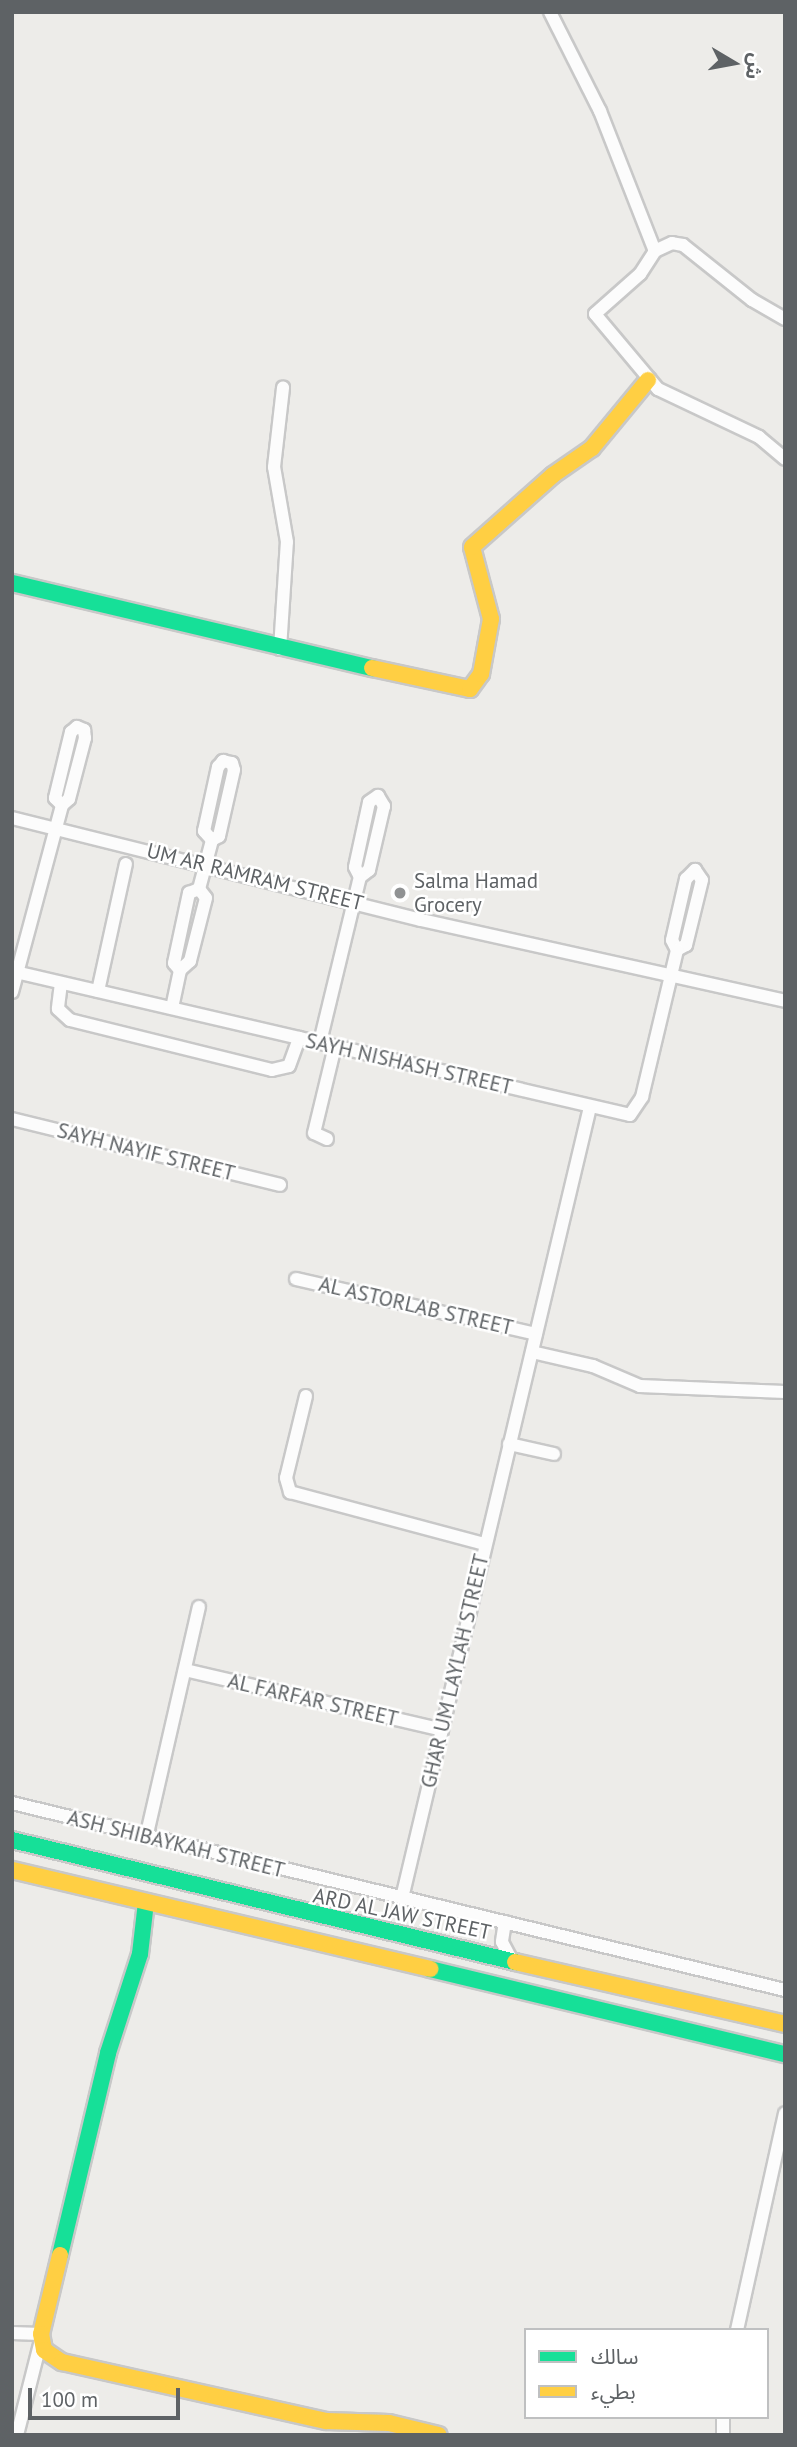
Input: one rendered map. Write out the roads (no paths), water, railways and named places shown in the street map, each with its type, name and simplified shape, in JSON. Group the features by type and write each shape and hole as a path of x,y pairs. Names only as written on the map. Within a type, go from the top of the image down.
{"street":[{"path":"550,12 600,111 655,251"},
{"path":"785,319 752,300 683,245 672,243 655,251 640,274 594,314 648,380 702,412 759,437 785,458"},
{"path":"12,583 280,649 470,689 481,674 491,620 472,547 553,475 592,448 648,380"},
{"path":"280,649 287,542 274,467 283,388"},
{"path":"12,992 20,973 55,828 62,804 69,799 85,738 81,727 73,729 55,798 62,804"},
{"path":"172,1008 180,970 190,961 206,898 199,888 212,840 220,832 234,770 228,761 218,767 204,831 212,840"},
{"path":"320,1042 360,877 369,870 384,806 378,796 369,802 366,815 355,867 360,877"},
{"name":"UM AR RAMRAM STREET","path":"12,818 354,901 421,920 671,973 785,1001"},
{"path":"98,991 126,864"},
{"name":"SAYH NISHASH STREET","path":"20,973 630,1115 640,1105 677,950 672,940 686,878 695,870 702,880 686,945 677,950"},
{"path":"61,983 58,1009 70,1020 272,1070 289,1066 299,1038"},
{"path":"327,1139 314,1133 335,1046"},
{"path":"325,1086 340,1089"},
{"name":"GHAR UM LAYLAH STREET","path":"401,1898 590,1107"},
{"name":"SAYH NAYIF STREET","path":"12,1120 280,1185"},
{"name":"AL ASTORLAB STREET","path":"296,1279 536,1334"},
{"path":"532,1352 593,1366 640,1386 785,1392"},
{"path":"306,1396 286,1478 290,1492 484,1544"},
{"path":"509,1444 554,1454"},
{"path":"146,1838 200,1607"},
{"name":"AL FARFAR STREET","path":"185,1670 442,1730"},
{"name":"ASH SHIBAYKAH STREET","path":"12,1803 146,1838 401,1898 503,1928 785,1990"},
{"name":"ARD AL JAW STREET","path":"12,1840 329,1920 622,1983 785,2024"},
{"path":"12,1870 785,2054"},
{"path":"17,2435 108,2053 140,1954 146,1902"},
{"path":"311,1942 311,1928 329,1920"},
{"path":"478,1953 503,1928"},
{"path":"503,1928 511,1959"},
{"path":"614,2015 629,2003 622,1983"},
{"path":"737,2328 785,2113"},
{"path":"12,2333 41,2337"},
{"path":"41,2337 50,2357 62,2362 302,2416 389,2423 439,2435"}],"place":[{"name":"Salma Hamad Grocery","path":"400,893"}]}
